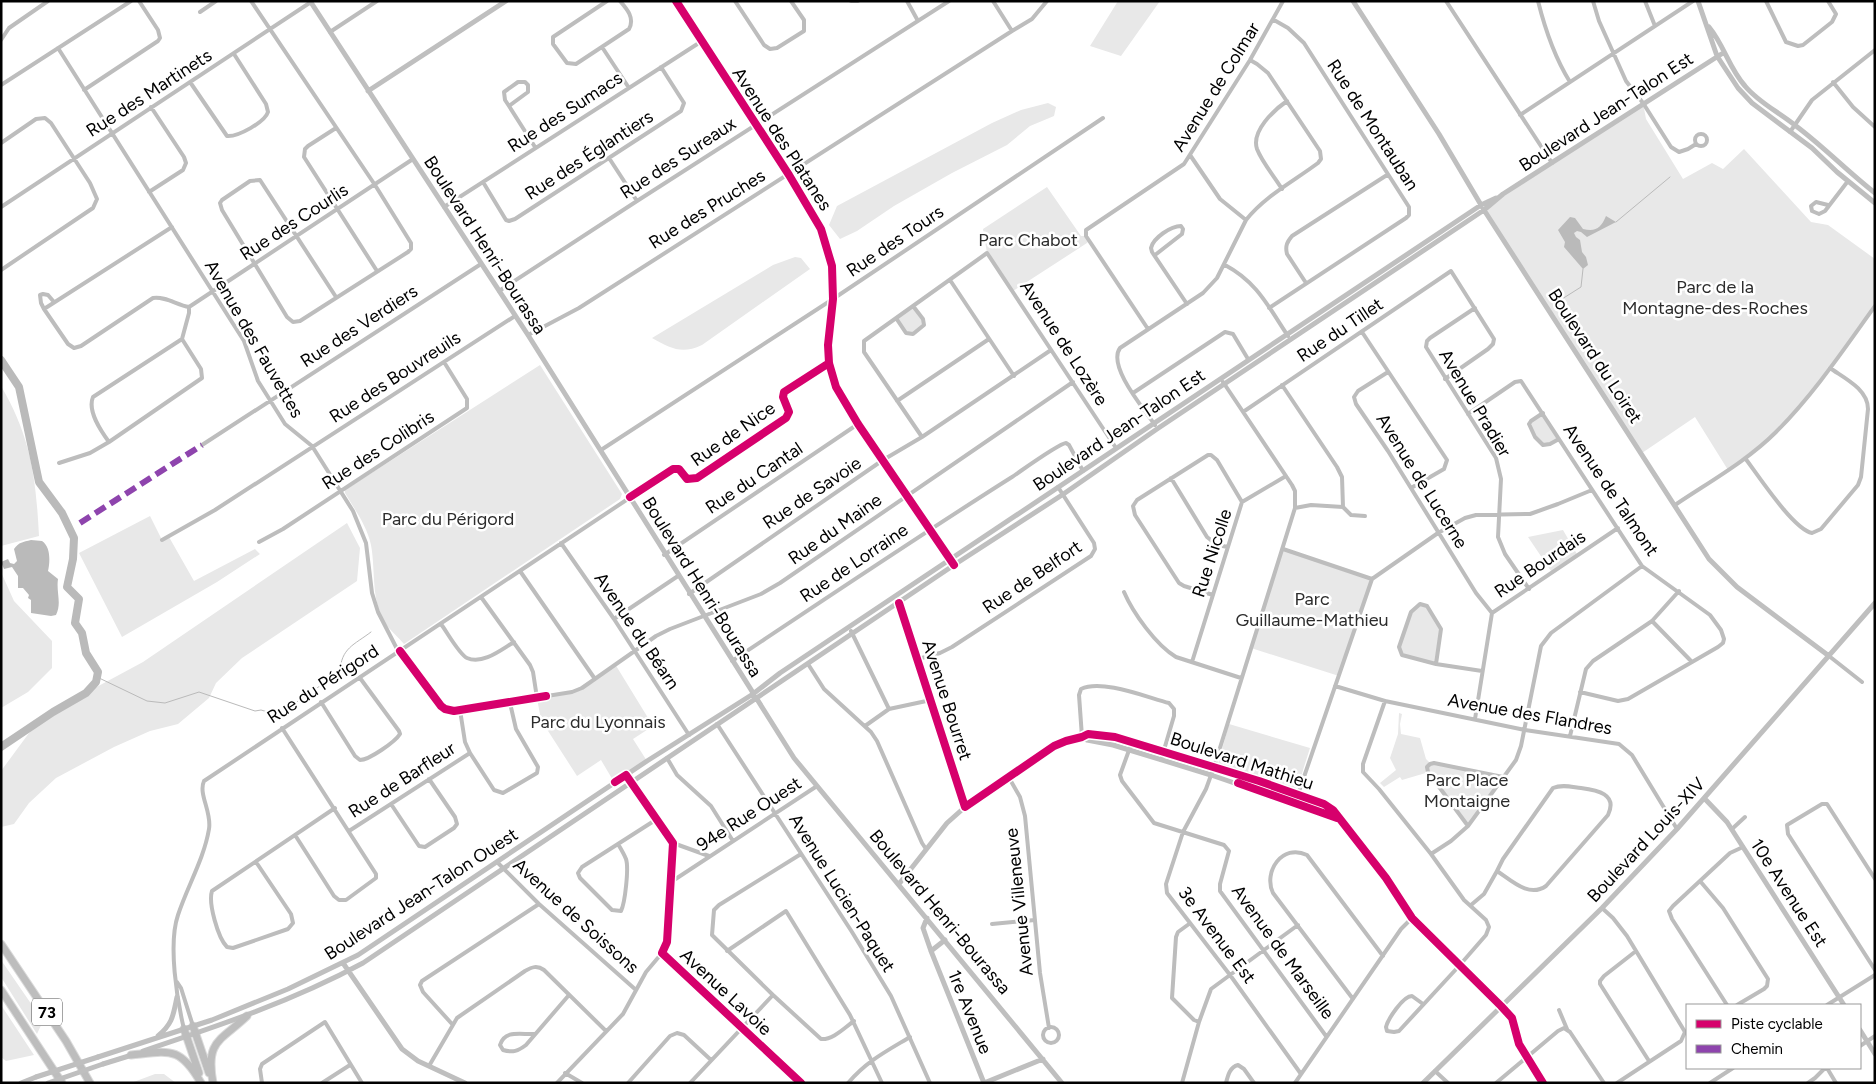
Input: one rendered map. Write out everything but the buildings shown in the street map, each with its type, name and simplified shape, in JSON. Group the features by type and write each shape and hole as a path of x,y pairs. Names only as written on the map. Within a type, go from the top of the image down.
{"highway":[{"name":"73","path":"1,944 66,1041 90,1083"},
{"name":"73","path":"1,990 62,1083"},
{"path":"213,1083 210,1060 216,1043 247,1016"},
{"path":"194,1030 213,1083"},
{"path":"185,1033 201,1083"},
{"path":"131,1056 159,1052 180,1056 189,1063 201,1083"}],"street":[{"path":"1,40 9,28 48,1"},
{"path":"1,85 131,1"},
{"path":"84,90 158,41 160,34 139,1"},
{"path":"200,12 216,1"},
{"path":"250,1 375,185 412,246 408,252 377,271 336,298 300,321 293,322 287,317 254,264 222,210 220,203 250,181 257,179 263,182 336,298"},
{"path":"330,32 377,1"},
{"path":"368,91 506,1"},
{"path":"607,1 555,35 552,40 565,62 572,65 602,47 631,26 630,16 620,1"},
{"name":"Avenue des Platanes","path":"676,1 814,215 827,246 832,266 833,299 828,345 829,363 836,387 858,424 954,565"},
{"path":"735,1 764,45 774,49 801,33 805,27 804,20 791,1"},
{"path":"851,1 858,1"},
{"path":"907,1 918,21"},
{"name":"Rue des Sureaux","path":"499,291 755,124 949,1"},
{"path":"993,1 1012,31"},
{"name":"Rue des Pruches","path":"528,335 579,308 1032,19 1047,1"},
{"name":"Avenue de Colmar","path":"1148,329 1085,233 1089,227 1184,164 1250,60 1283,1"},
{"name":"Boulevard du Loiret","path":"1353,1 1439,134 1482,207 1709,559 1724,576 1744,593 1862,682"},
{"path":"1446,1 1552,163"},
{"path":"1538,1 1544,23 1562,69 1570,82"},
{"path":"1593,1 1599,21 1626,81 1643,103 1671,147 1676,151 1684,151 1696,144"},
{"path":"1645,1 1655,26"},
{"path":"1520,115 1693,1"},
{"path":"1698,1 1723,53 1742,84 1756,98 1795,124 1875,194"},
{"path":"1766,1 1786,42 1798,46 1835,18 1836,14 1828,1"},
{"name":"Rue des Martinets","path":"3,205 310,2"},
{"name":"Boulevard Henri-Bourassa","path":"310,2 528,335 601,450 664,555 794,758 1062,1083"},
{"name":"Rue de Montauban","path":"1269,308 1408,215 1409,207 1304,43 1288,28 1274,20"},
{"path":"1708,24 1717,56 1727,73 1752,103 1812,148 1875,203"},
{"name":"Rue des Sumacs","path":"444,207 702,41"},
{"path":"602,47 628,88"},
{"name":"Avenue des Fauvettes","path":"58,48 244,341 258,381 285,424 312,446 353,512 360,527 369,560 374,603 384,626 441,706 449,711 460,710"},
{"path":"1790,132 1812,100 1875,50"},
{"name":"Boulevard Jean-Talon Est","path":"755,696 780,673 1248,359 1723,53"},
{"path":"190,82 227,136 238,135 265,118 268,112 266,104 234,54"},
{"path":"1157,429 1119,370 1116,354 1120,348 1211,287 1225,265 1246,220 1261,204 1318,164 1321,158 1320,151 1286,101 1262,68 1250,60"},
{"name":"Rue des Églantiers","path":"482,182 503,217 509,222 512,221 683,108 683,100 661,67"},
{"path":"509,106 528,92 528,85 525,82 518,82 504,92 505,100 535,148"},
{"path":"1833,82 1853,107 1875,127"},
{"path":"1282,189 1258,151 1256,142 1269,116 1286,101"},
{"path":"149,192 183,170 186,163 151,107"},
{"path":"1,143 36,119 46,118 90,183 97,199 93,208 1,270"},
{"name":"Rue des Tours","path":"601,450 833,299 1103,118"},
{"path":"336,128 308,146 305,149 304,156 377,271"},
{"path":"1190,156 1220,199 1246,220"},
{"path":"609,158 637,201"},
{"name":"Rue des Courlis","path":"189,306 413,159"},
{"path":"1306,283 1287,254 1288,241 1292,236 1387,175"},
{"path":"1828,206 1848,181"},
{"path":"1,200 3,205"},
{"name":"Boulevard Jean-Talon Est","path":"755,696 808,664 954,565 1062,495 1291,340 1482,207"},
{"path":"1155,255 1182,234 1183,229 1181,226 1176,226 1154,241 1151,248 1155,255 1187,304"},
{"path":"44,308 172,227"},
{"name":"Avenue de Lozère","path":"950,280 987,253 1116,448"},
{"name":"Rue des Verdiers","path":"202,445 481,264"},
{"path":"1225,265 1239,273 1252,284 1291,340"},
{"name":"Rue du Tillet","path":"1243,412 1451,271 1475,308"},
{"path":"922,437 863,348 867,338 950,280 1014,376"},
{"path":"54,302 48,295 42,294 40,296 44,308 68,344 74,348 81,346 153,298 158,297 182,306 189,306 182,339 92,397 91,402 95,419 109,442"},
{"path":"896,318 906,332 914,334 924,325 914,306"},
{"path":"1675,505 1745,458 1775,433 1803,404 1875,306"},
{"path":"1445,379 1488,350 1493,344 1493,336 1475,308"},
{"name":"Avenue Pradier","path":"1475,308 1427,342 1427,351 1496,458 1501,479 1498,515 1500,546 1529,589"},
{"name":"Rue des Bouvreuils","path":"162,540 215,510 515,316"},
{"path":"1133,394 1225,332 1233,334 1248,359"},
{"path":"1362,332 1447,460 1444,469 1411,488"},
{"path":"59,463 90,453 109,442 202,378 201,369 182,339"},
{"path":"898,401 989,339"},
{"name":"Rue de Savoie","path":"689,594 883,460 922,437 1051,350"},
{"name":"Rue des Colibris","path":"259,542 340,492 467,408 467,399 444,362"},
{"name":"Rue de Nice","path":"630,497 673,469 679,469 687,479 693,479 786,418 789,412 783,397 784,392 829,363"},
{"path":"1745,458 1784,509 1801,527 1812,533 1821,530 1858,485 1868,409 1867,399 1862,392 1830,368"},
{"name":"Avenue de Lucerne","path":"1388,372 1358,391 1354,397 1355,400 1476,593 1492,614"},
{"path":"1221,378 1295,491 1295,508 1311,505 1343,507 1351,515 1366,516"},
{"name":"Avenue de Talmont","path":"1468,414 1519,380 1523,383 1642,566 1680,591 1710,615 1723,635 1723,643 1718,647 1628,698 1618,701 1580,692"},
{"name":"Rue du Maine","path":"460,710 572,692 582,688 656,636 762,594 1073,382"},
{"path":"1282,385 1340,472 1342,477 1343,507"},
{"path":"1543,413 1531,420 1529,424 1535,437 1543,445 1550,444 1559,438"},
{"name":"Rue du Cantal","path":"664,555 858,424"},
{"name":"Rue de Lorraine","path":"732,661 929,529 1041,459 1059,445 1066,443 1069,445 1082,471"},
{"path":"1213,595 1184,586 1179,582 1133,510 1134,502 1205,456 1211,455 1242,502"},
{"name":"Rue Nicolle","path":"1192,662 1242,502 1286,476"},
{"path":"1171,478 1207,537 1217,545 1228,547"},
{"name":"Rue de Belfort","path":"918,659 940,653 952,647 1092,556 1095,549 1094,543 1058,488"},
{"path":"1295,804 1372,579 1438,533 1470,516 1530,514 1592,490"},
{"name":"Rue du Périgord","path":"185,1033 177,997 174,935 177,918 209,828 209,813 201,788 204,781 630,497"},
{"name":"3e Avenue Est","path":"1295,508 1211,775 1184,832 1166,884 1167,893 1230,975 1301,1074"},
{"name":"Rue Bourdais","path":"1475,719 1492,614 1618,528"},
{"name":"Avenue du Béarn","path":"561,543 614,618 689,735"},
{"path":"1283,549 1372,579"},
{"path":"1431,854 1456,838 1468,826 1516,760 1525,730 1541,646 1544,641 1551,633 1642,566"},
{"path":"520,571 595,679"},
{"path":"614,618 678,576"},
{"path":"1570,736 1584,674 1589,666 1652,621 1680,591"},
{"path":"1124,592 1161,647 1176,657 1241,678"},
{"path":"481,597 534,672 537,698"},
{"name":"Avenue Bourret","path":"899,602 965,807"},
{"name":"Boulevard Louis-XIV","path":"1423,1083 1602,908 1677,829 1875,603"},
{"path":"1436,664 1441,629 1427,606 1420,604 1411,612 1399,650 1405,657 1436,664 1482,671"},
{"path":"1652,621 1692,662"},
{"path":"441,624 464,655 471,659 489,657 514,642"},
{"path":"849,627 889,709"},
{"path":"808,664 824,689 865,726 877,741 926,849"},
{"path":"321,702 355,756 360,760 366,760 395,740 400,734 360,678"},
{"path":"1082,737 1078,695 1080,689 1088,685 1118,689 1169,703 1174,709 1174,716 1161,760"},
{"name":"Avenue des Flandres","path":"1335,686 1385,701 1525,730 1613,743 1625,748 1638,765 1677,829"},
{"name":"Boulevard Jean-Talon Ouest","path":"48,1083 131,1056 185,1033 247,1016 348,971 718,724 755,696"},
{"name":"Boulevard Jean-Talon Ouest","path":"194,1030 358,955 626,775 755,696"},
{"path":"865,726 889,709 931,700"},
{"path":"1385,701 1363,764 1363,772 1431,854 1464,900 1486,920 1489,927 1488,931 1459,966 1399,1030 1394,1032 1387,1031 1387,1022 1406,997 1412,996 1423,1004"},
{"path":"460,710 465,742 470,752 497,792 506,792 537,773 538,764 516,729 510,702"},
{"name":"Avenue Lucien-Paquet","path":"718,724 891,996 930,1083"},
{"path":"282,728 377,876 374,880 342,901 334,896 295,835"},
{"name":"Boulevard Mathieu","path":"899,884 946,823 1008,776 1054,746 1066,741 1088,734 1100,734 1214,766 1298,794 1324,804 1333,810 1386,878 1412,918 1512,1018 1519,1044 1543,1083"},
{"name":"Boulevard Mathieu","path":"1082,737 1087,740 1114,744 1339,819"},
{"name":"Avenue de Marseille","path":"1132,742 1120,775 1122,781 1154,823 1224,845 1229,851 1220,884 1220,891 1326,1036"},
{"name":"Rue de Barfleur","path":"349,831 470,752"},
{"path":"667,758 677,775 711,806 733,841"},
{"path":"1468,826 1428,772 1430,764 1434,763 1503,777"},
{"path":"626,775 673,843 709,856"},
{"name":"Avenue Villeneuve","path":"1008,776 1020,797 1025,816 1040,973 1048,1028"},
{"path":"391,804 419,846 425,847 454,828 457,824 455,817 429,779"},
{"name":"94e Rue Ouest","path":"671,882 817,786"},
{"path":"1470,905 1484,894 1503,859 1553,788 1564,786 1594,789 1604,794 1609,800 1611,807 1608,815 1541,890 1532,891 1522,888 1497,871"},
{"name":"10e Avenue Est","path":"1705,799 1732,829 1843,1004"},
{"path":"1875,879 1827,804 1814,808 1787,825 1788,834 1875,970"},
{"path":"256,862 291,914 292,923 288,928 233,948 227,947 222,942 214,915 211,894 215,889 335,808"},
{"path":"1732,829 1745,817"},
{"path":"618,844 626,857 627,867 623,905 621,911 618,912 612,910 580,878 578,873 582,867 657,819"},
{"name":"Avenue Lavoie","path":"673,843 667,942 662,953 801,1083"},
{"path":"1726,1004 1670,914 1672,906 1730,853 1743,847"},
{"path":"1353,999 1273,893 1270,882 1275,862 1278,858 1295,852 1302,853 1310,859 1382,956"},
{"path":"801,854 716,908 714,910 712,935 821,1039 828,1039 854,1021"},
{"name":"Avenue de Soissons","path":"497,862 540,904 636,990"},
{"path":"1700,881 1723,908 1768,979 1767,986 1764,989 1739,1004"},
{"path":"452,1024 423,992 420,985 422,981 540,904"},
{"path":"1602,908 1613,918 1636,951 1686,1032 1681,1041 1617,1083"},
{"path":"727,951 786,911 854,1021 882,1083"},
{"name":"1re Avenue","path":"927,918 923,928 984,1083"},
{"path":"1295,1083 1401,929 1412,918"},
{"path":"992,924 1035,920"},
{"path":"1190,924 1178,932 1176,937 1172,998 1194,1020 1199,1022"},
{"path":"1182,1083 1199,1022 1211,989 1298,925"},
{"path":"931,951 946,940"},
{"path":"1636,951 1604,976 1600,984 1649,1061"},
{"path":"557,1083 623,1014 646,972 662,953"},
{"path":"343,963 402,1049 418,1061 465,1083"},
{"path":"430,1066 457,1018 530,968 539,967 606,1031"},
{"path":"1828,1004 1875,975"},
{"name":"Rue du Périgord","path":"176,980 181,988 194,1030"},
{"path":"690,1083 773,995"},
{"path":"535,1034 510,1034 506,1036 500,1045 503,1050 514,1052 526,1045 569,996"},
{"path":"157,1037 169,1027 172,1021 177,997"},
{"path":"1559,1010 1567,1029 1604,1083"},
{"path":"262,1083 260,1073 262,1064 324,1022 362,1083"},
{"name":"Avenue Villeneuve","path":"1048,1028 1053,1028 1058,1032 1057,1040 1048,1042 1043,1036 1044,1031 1048,1028"},
{"path":"1496,1083 1558,1031 1567,1029"},
{"path":"628,1083 670,1036 677,1032 684,1035 711,1060"},
{"path":"1861,1032 1875,1054"},
{"name":"Boulevard Jean-Talon Ouest","path":"21,1083 157,1037 185,1033"},
{"path":"1861,1045 1875,1036"},
{"path":"848,1083 862,1067 910,1037"},
{"path":"984,1083 1043,1059"},
{"path":"322,1083 350,1065"},
{"path":"1226,1083 1230,1071 1238,1065 1244,1069 1254,1083"},
{"path":"1710,1083 1731,1069"},
{"path":"1808,1083 1825,1069"},
{"path":"1827,1069 1836,1083"},
{"path":"1435,1070 1448,1083"},
{"path":"565,1073 582,1083"}],"green space":[{"path":"1118,1 1160,1 1121,56 1090,46"},
{"path":"1048,103 1056,107 1054,116 1030,126 1007,145 894,206 857,231 840,239 829,225 837,206 992,123 1021,110"},
{"name":"Parc de la Montagne-des-Roches","path":"1643,103 1646,119 1683,179 1712,163 1723,169 1744,149 1811,222 1828,225 1875,259 1875,306 1803,404 1775,433 1728,470 1695,417 1642,453 1484,210 1503,194"},
{"name":"Parc Chabot","path":"1047,187 1081,236 1086,236 1089,240 1013,291 987,253 983,229"},
{"path":"795,257 801,258 810,269 702,345 682,350 652,338 773,265"},
{"path":"913,306 924,322 913,334 908,334 896,318"},
{"name":"Parc du Périgord","path":"540,365 622,494 620,499 404,644 388,627 378,608 371,545 367,531 345,490"},
{"path":"1,386 19,423 30,458 34,476 39,536 1,546"},
{"path":"1543,413 1559,439 1543,445 1530,428 1531,421"},
{"path":"150,516 162,540 169,537 194,581 255,549 260,554 217,582 122,637 79,553"},
{"path":"347,523 360,548 357,581 242,658 216,683 209,698 178,724 150,731 114,747 56,778 29,803 14,824 1,827 1,771 29,733 65,704 143,662"},
{"path":"1563,530 1578,556 1553,574 1528,537"},
{"name":"Parc Guillaume-Mathieu","path":"1283,549 1372,579 1339,676 1251,648"},
{"path":"1,572 14,601 52,641 52,668 28,692 1,708"},
{"path":"1425,604 1441,627 1436,664 1405,657 1399,650 1413,609"},
{"name":"Parc du Lyonnais","path":"615,664 653,726 633,739 647,761 614,782 601,760 577,776 541,720 537,698 572,692"},
{"name":"Parc Place Montaigne","path":"1399,713 1402,714 1401,734 1420,738 1426,759 1430,763 1503,777 1468,826 1429,772 1402,780 1400,777 1384,787 1380,783 1396,770 1390,758 1398,734"},
{"path":"1229,724 1310,748 1297,789 1218,764"},
{"path":"1,960 43,1021 37,1034 1,977"},
{"path":"1,1005 34,1055 6,1061 1,1057"},
{"path":"155,1074 164,1074 176,1083 131,1083"}],"shaded area":[{"path":"1606,216 1616,222 1587,237 1581,232 1577,231 1574,233 1580,240 1582,252 1586,257 1588,265 1583,269 1564,247 1565,242 1558,230 1570,217 1575,218 1583,229 1595,229 1602,224"},
{"path":"31,540 42,541 45,544 49,555 48,571 58,579 59,606 56,615 31,613 31,600 23,588 18,588 18,576 12,567 4,569 1,562 8,559 10,563 14,564 17,561 14,549 19,544"}],"waterway":[{"path":"1616,222 1670,177"},
{"path":"1555,306 1562,299 1581,287 1583,269"},
{"path":"1,360 19,387 39,482 62,513 74,538 73,559 67,587 79,599 75,623 82,633 86,653 98,672 96,682 86,693 53,712 1,747"},
{"path":"97,677 147,701 165,703 199,692 255,711 261,710 278,715 340,672 346,652 371,632"}],"marked path":[{"path":"80,523 202,445"}],"cycle path":[{"path":"676,1 789,175 821,229 832,266 833,299 828,345 829,363 836,387 858,424 954,565"},
{"path":"630,497 673,469 679,469 687,479 697,478 786,418 789,412 783,397 784,392 829,363"},
{"path":"899,603 965,807 1054,746 1088,734 1115,737 1259,781 1324,804 1333,810 1386,878 1412,918 1512,1018 1519,1044 1543,1083"},
{"path":"400,651 445,709 454,711 546,696"},
{"path":"615,782 626,775 673,843 667,942 662,953 801,1083"},
{"path":"1238,783 1337,818"}]}
